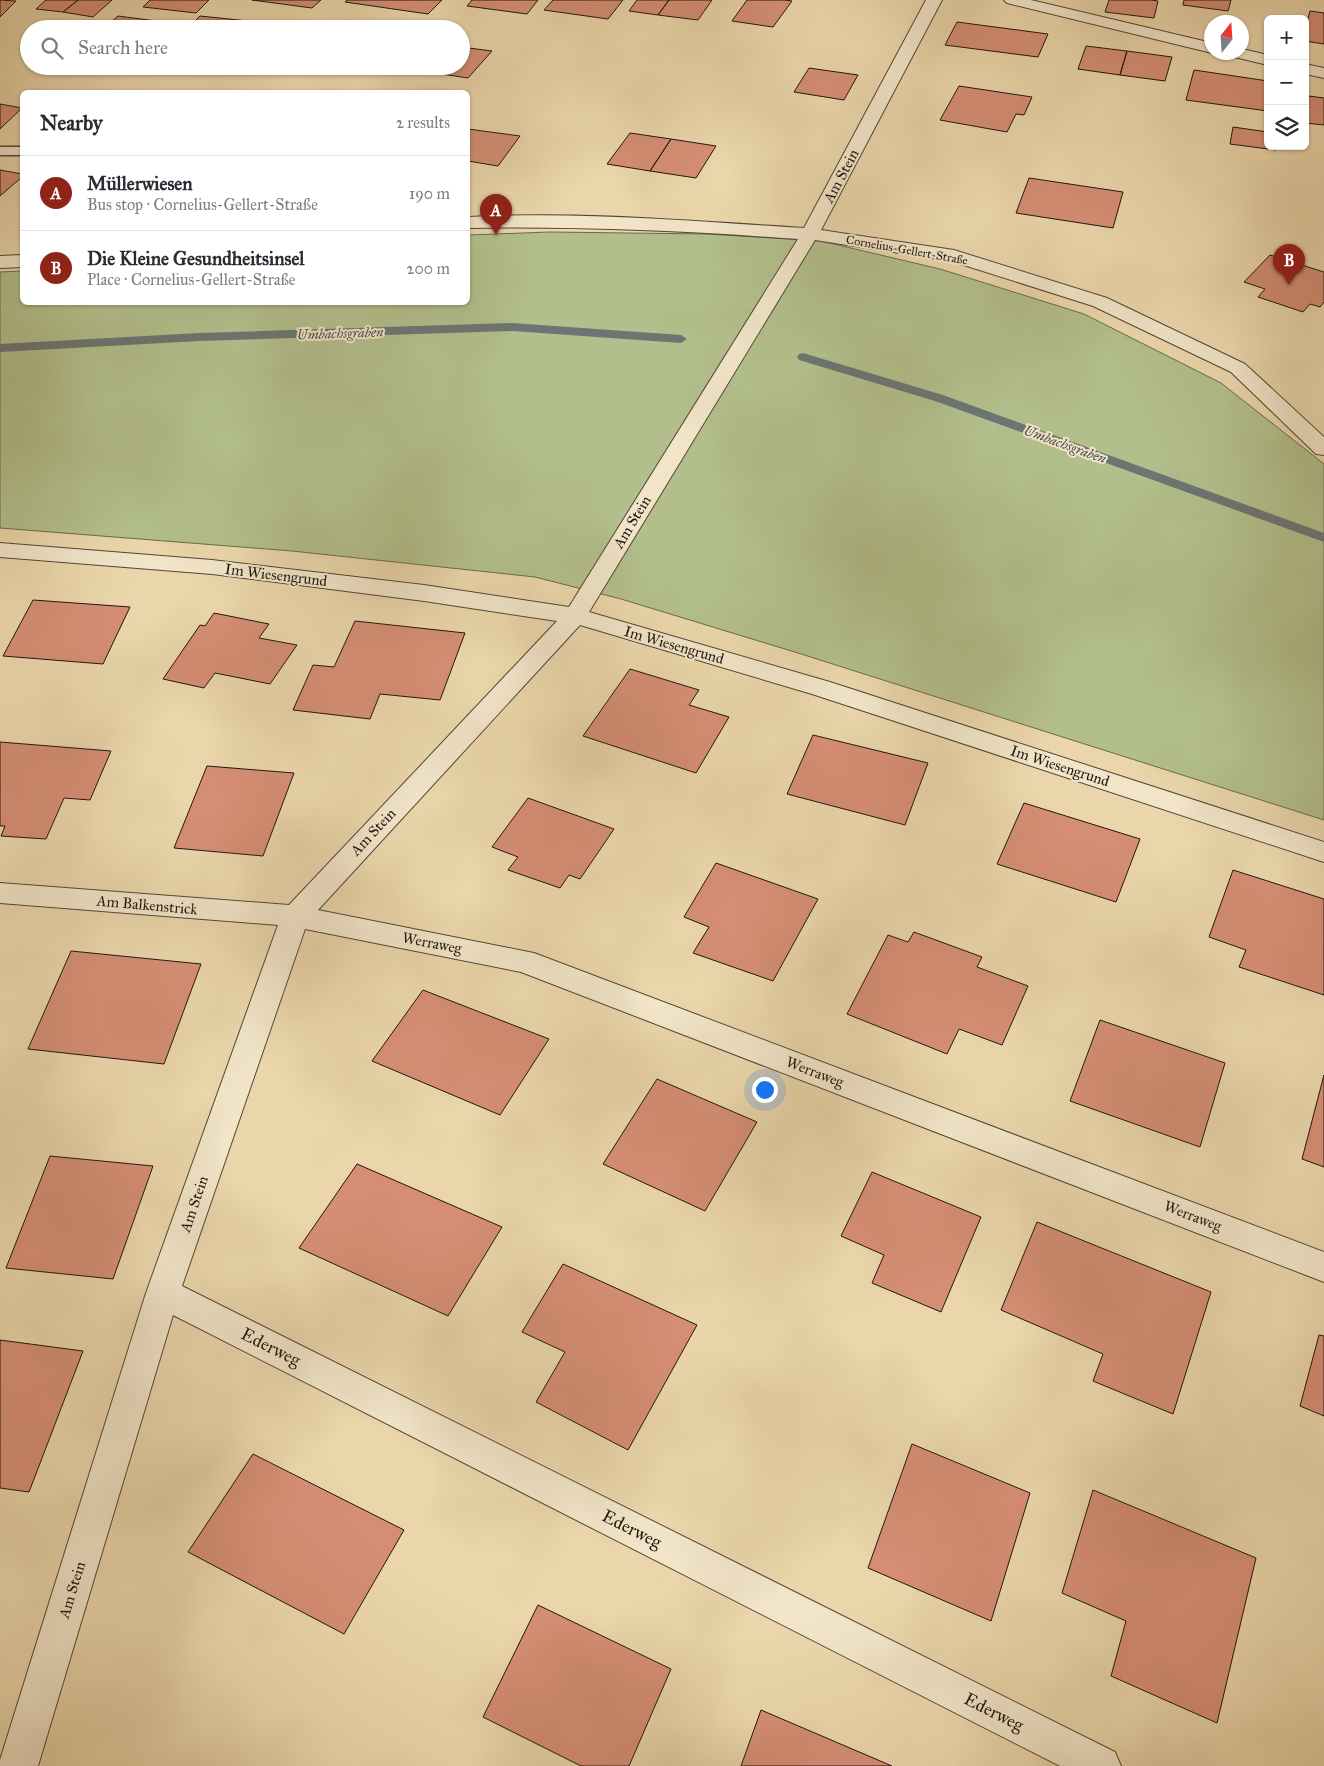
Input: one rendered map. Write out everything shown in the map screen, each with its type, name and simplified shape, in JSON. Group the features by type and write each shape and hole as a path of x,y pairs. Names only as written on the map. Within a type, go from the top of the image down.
{"street":[{"name":"Am Stein","path":"18,1766 163,1292 294,916 574,616 810,234 934,0"},
{"path":"1012,0 1204,46"},
{"path":"1249,56 1264,59"},
{"path":"1309,69 1324,73"},
{"name":"Cornelius-Gellert-Straße","path":"470,222 526,221 675,224 810,234 954,256 1100,302 1238,368 1324,449"},
{"path":"0,262 20,261"},
{"name":"Im Wiesengrund","path":"0,550 212,567 424,593 574,616 821,688 1324,852"},
{"name":"Am Balkenstrick","path":"0,892 294,916"},
{"name":"Werraweg","path":"294,916 524,962 1324,1267"},
{"name":"Ederweg","path":"163,1292 1101,1766"}],"lane":[{"path":"0,151 20,151"}],"green space":[{"path":"550,232 708,234 821,241 940,269 1084,314 1221,383 1324,464 1324,820 798,653 621,599 535,577 292,551 0,528 0,272 20,271 20,305 470,305 470,235"}],"building":[{"path":"0,0 16,1 0,17"},
{"path":"46,0 78,0 63,12 36,9"},
{"path":"78,0 112,0 93,17 63,12"},
{"path":"150,0 209,0 196,13 143,7"},
{"path":"252,0 321,0 312,8"},
{"path":"347,0 442,0 428,14 345,2"},
{"path":"472,0 538,0 527,14 467,6"},
{"path":"553,0 623,0 608,19 544,10"},
{"path":"637,0 669,0 658,15 629,11"},
{"path":"669,0 712,0 698,20 658,15"},
{"path":"747,0 792,1 773,27 732,21"},
{"path":"1109,0 1158,1 1154,18 1105,12"},
{"path":"1184,0 1231,0 1228,11 1183,5"},
{"path":"1310,11 1324,13 1324,44 1309,42"},
{"path":"118,16 148,20 113,20"},
{"path":"200,16 238,20 196,20"},
{"path":"957,22 1048,34 1038,57 945,45"},
{"path":"1086,46 1127,51 1120,75 1078,69"},
{"path":"470,48 492,51 468,78 448,75 470,75"},
{"path":"1127,51 1172,57 1165,81 1120,75"},
{"path":"809,68 858,75 844,100 794,92"},
{"path":"1194,70 1264,80 1264,110 1186,100"},
{"path":"959,86 1032,97 1024,115 1016,114 1007,132 940,120"},
{"path":"1309,96 1324,98 1324,125 1309,123"},
{"path":"0,104 20,108 20,110 0,129"},
{"path":"1233,127 1264,131 1264,148 1230,144"},
{"path":"470,129 520,136 498,166 470,161"},
{"path":"630,133 671,139 650,171 607,164"},
{"path":"671,139 716,146 696,178 650,171"},
{"path":"0,170 20,174 20,179 0,196"},
{"path":"1029,178 1123,192 1113,228 1016,213"},
{"path":"1270,255 1324,272 1324,302 1320,307 1310,304 1303,312 1258,297 1265,289 1244,282"},
{"path":"33,600 130,607 103,664 3,656"},
{"path":"214,613 269,624 259,638 297,645 270,684 215,673 204,688 163,679 200,625 205,626"},
{"path":"355,621 465,633 440,700 380,694 370,719 293,710 313,665 334,667"},
{"path":"630,669 699,690 689,705 729,717 696,773 583,736"},
{"path":"813,735 928,763 905,825 787,794"},
{"path":"0,742 111,751 90,800 64,798 46,839 1,836 5,826 0,826"},
{"path":"207,766 294,773 263,856 174,848"},
{"path":"528,798 614,829 580,879 569,875 560,888 508,870 518,857 492,847"},
{"path":"1024,803 1140,839 1116,902 997,864"},
{"path":"716,863 818,899 773,981 693,953 709,927 684,917"},
{"path":"1233,870 1324,899 1324,995 1239,967 1246,950 1209,937"},
{"path":"914,932 982,957 977,967 1028,986 1002,1045 959,1029 947,1054 847,1014 888,935 908,942"},
{"path":"71,951 201,964 164,1064 28,1049"},
{"path":"423,990 549,1039 500,1115 372,1061"},
{"path":"1100,1020 1225,1063 1200,1147 1070,1101"},
{"path":"1324,1075 1324,1167 1302,1159"},
{"path":"657,1079 757,1122 705,1211 603,1164"},
{"path":"50,1156 153,1166 113,1279 6,1268"},
{"path":"357,1164 502,1227 448,1316 299,1248"},
{"path":"872,1172 981,1217 941,1312 872,1283 884,1255 841,1236"},
{"path":"1037,1222 1211,1292 1173,1414 1093,1381 1103,1354 1001,1310"},
{"path":"563,1264 697,1325 628,1450 536,1402 565,1352 522,1332"},
{"path":"1319,1335 1324,1336 1324,1416 1300,1406"},
{"path":"0,1340 83,1351 29,1492 0,1488"},
{"path":"912,1444 1030,1493 991,1621 868,1568"},
{"path":"253,1454 404,1530 344,1634 188,1552"},
{"path":"1093,1490 1256,1558 1217,1723 1111,1676 1126,1621 1062,1593"},
{"path":"538,1605 671,1669 629,1766 581,1766 483,1717"},
{"path":"761,1710 892,1766 741,1766"}],"waterway":[{"name":"Umbachsgraben","path":"0,348 200,337 512,327 681,339"},
{"name":"Umbachsgraben","path":"803,357 939,398 1324,538"}],"place":[{"name":"Müllerwiesen","path":"496,235"},
{"name":"Die Kleine Gesundheitsinsel","path":"1289,285"}]}
